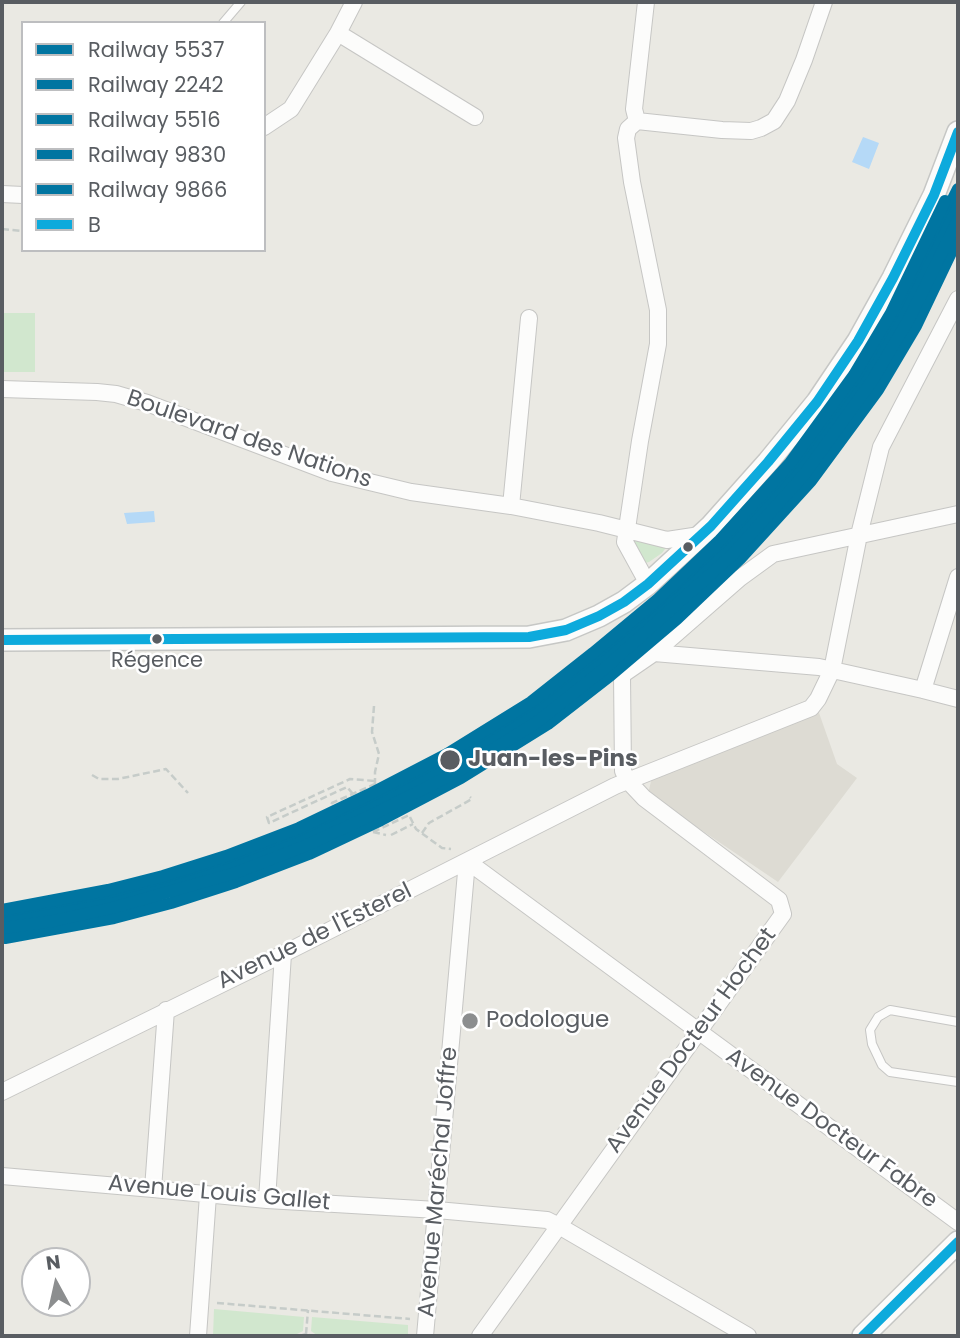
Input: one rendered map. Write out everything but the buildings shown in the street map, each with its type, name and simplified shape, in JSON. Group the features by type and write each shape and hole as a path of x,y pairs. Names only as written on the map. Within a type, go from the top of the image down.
{"main road":[{"path":"2,639 528,637 566,630 599,616 648,584 711,526 817,402 858,341 893,278 934,195 958,132"},
{"path":"863,1336 958,1242"}],"street":[{"path":"266,126 291,109 354,2"},
{"path":"637,121 634,109 646,2"},
{"path":"648,584 625,542 658,344 658,310 632,182 626,138 628,129 637,121 751,131 774,121 787,101 824,2"},
{"path":"338,33 475,117"},
{"path":"2,194 21,195"},
{"name":"Avenue de l'Esterel","path":"2,1092 615,786 811,708 832,670 859,535 881,447 958,299"},
{"path":"511,506 529,318"},
{"name":"Boulevard des Nations","path":"2,389 116,394 147,403 332,473 411,492 511,506 667,540 700,535"},
{"path":"628,781 623,771 622,675 653,653 740,578 772,554 958,514"},
{"path":"923,690 958,577"},
{"path":"653,653 832,670 958,699"},
{"name":"Avenue Docteur Hochet","path":"480,1336 783,914 779,900 644,798 628,781"},
{"name":"Avenue Docteur Fabre","path":"467,861 958,1222"},
{"name":"Avenue Maréchal Joffre","path":"426,1328 467,861"},
{"path":"267,1200 283,954"},
{"path":"153,1189 166,1010"},
{"name":"Avenue Louis Gallet","path":"2,1176 267,1200 437,1210 547,1220 748,1336"},
{"path":"198,1336 208,1195"}],"lane":[{"path":"225,21 241,2"},
{"path":"958,1021 890,1010 878,1017 870,1030 872,1044 882,1065 890,1072 958,1082"}],"path":[{"path":"2,229 21,231"},
{"path":"730,528 753,547 746,554"},
{"path":"374,706 372,732 379,754 375,782 380,793"},
{"path":"460,780 459,778 494,758 492,756"},
{"path":"92,775 99,779 118,779 166,769 188,793"},
{"path":"353,793 347,787 269,823 267,817 350,779 375,782"},
{"path":"334,814 332,803 375,782"},
{"path":"422,834 429,823 472,799 470,797"},
{"path":"406,809 416,829 442,848 451,849"},
{"path":"386,835 373,832 409,815"},
{"path":"391,835 413,824"},
{"path":"214,1303 308,1310 426,1328"},
{"path":"306,1334 308,1310"},
{"path":"299,1336 313,1336"}],"shaded area":[{"path":"818,710 837,764 857,778 778,882 648,794 652,777"}],"green space":[{"path":"2,313 35,313 35,372 2,372"},
{"path":"634,538 668,545 662,553 641,564 631,544"},
{"path":"214,1309 304,1317 303,1331 293,1336 213,1336"},
{"path":"312,1317 408,1325 408,1336 318,1336 311,1331"}],"water":[{"path":"863,137 879,143 869,169 852,162"},
{"path":"154,511 155,522 127,524 124,513"}],"rail line":[{"name":"5537","path":"2,914 109,894 230,860 366,803 450,760 528,711 595,658 723,545 793,467 860,374 896,313 958,189"},
{"name":"9866","path":"2,910 108,890 163,876 226,856 299,828 447,754 531,702 658,599 720,540 790,463 854,375 891,313 945,201"},
{"name":"2242","path":"2,924 111,904 167,889 231,869 304,841 454,766 539,713 667,609 730,550 801,472 866,383 903,320 958,207"},
{"name":"9830","path":"4,928 112,908 235,873 305,846 457,772 537,722 604,669 732,555 803,476 872,381 909,319 958,220"},
{"name":"5516","path":"5,938 114,918 171,903 309,854 461,778 548,724 677,619 740,559 811,481 878,390 916,326 958,238"}],"transit line":[{"name":"B","path":"2,640 529,637 566,630 599,616 648,584 711,526 817,402 858,341 893,278 934,195 958,132"},
{"name":"B","path":"863,1336 958,1242"}],"place":[{"name":"Régence","path":"157,639"},
{"name":"Juan-les-Pins","path":"450,760"},
{"name":"Podologue","path":"470,1021"}]}
